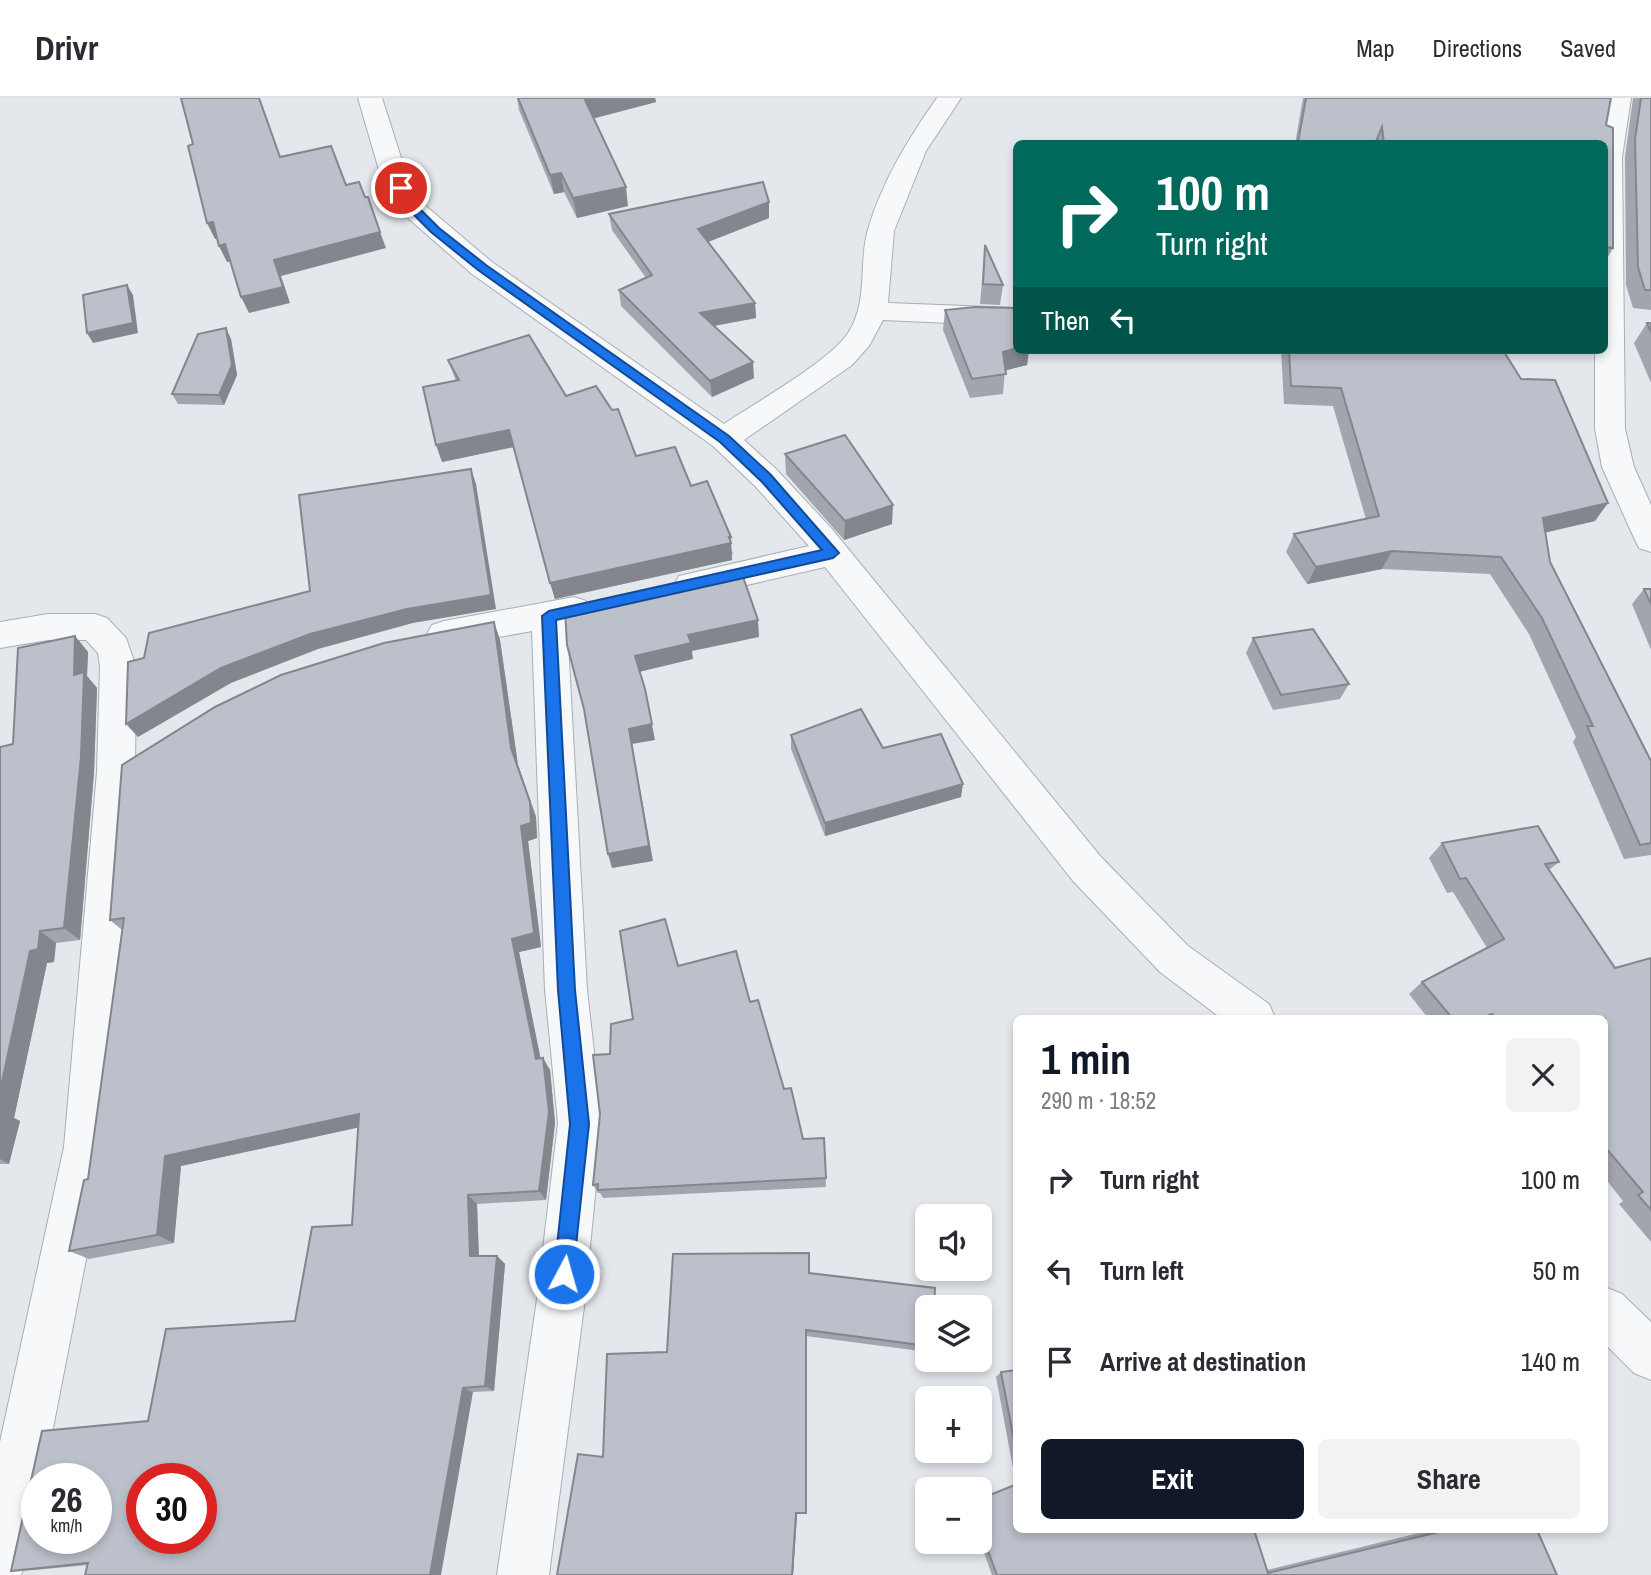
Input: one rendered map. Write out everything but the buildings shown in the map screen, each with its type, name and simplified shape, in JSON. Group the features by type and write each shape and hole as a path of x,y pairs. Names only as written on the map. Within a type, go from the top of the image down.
{"street":[{"path":"370,98 392,170 410,206 482,268 724,439 766,478 833,553 1087,869 1174,959 1250,1015"},
{"path":"724,439 842,358 859,339 872,311 881,231 913,151 949,98"},
{"path":"1608,249 1609,157 1619,98"},
{"path":"872,311 1013,317"},
{"path":"1607,354 1610,429 1618,467 1651,540"},
{"path":"657,592 833,553"},
{"path":"414,639 603,604"},
{"path":"523,1575 561,1299 580,1124 566,990 549,616"},
{"path":"0,635 48,627 95,627 114,648 134,761 86,1147 0,1563"},
{"path":"1608,1314 1651,1356"}],"route":[{"path":"401,188 410,206 482,268 724,439 766,478 833,553 549,616 566,990 580,1124 564,1274"}]}
